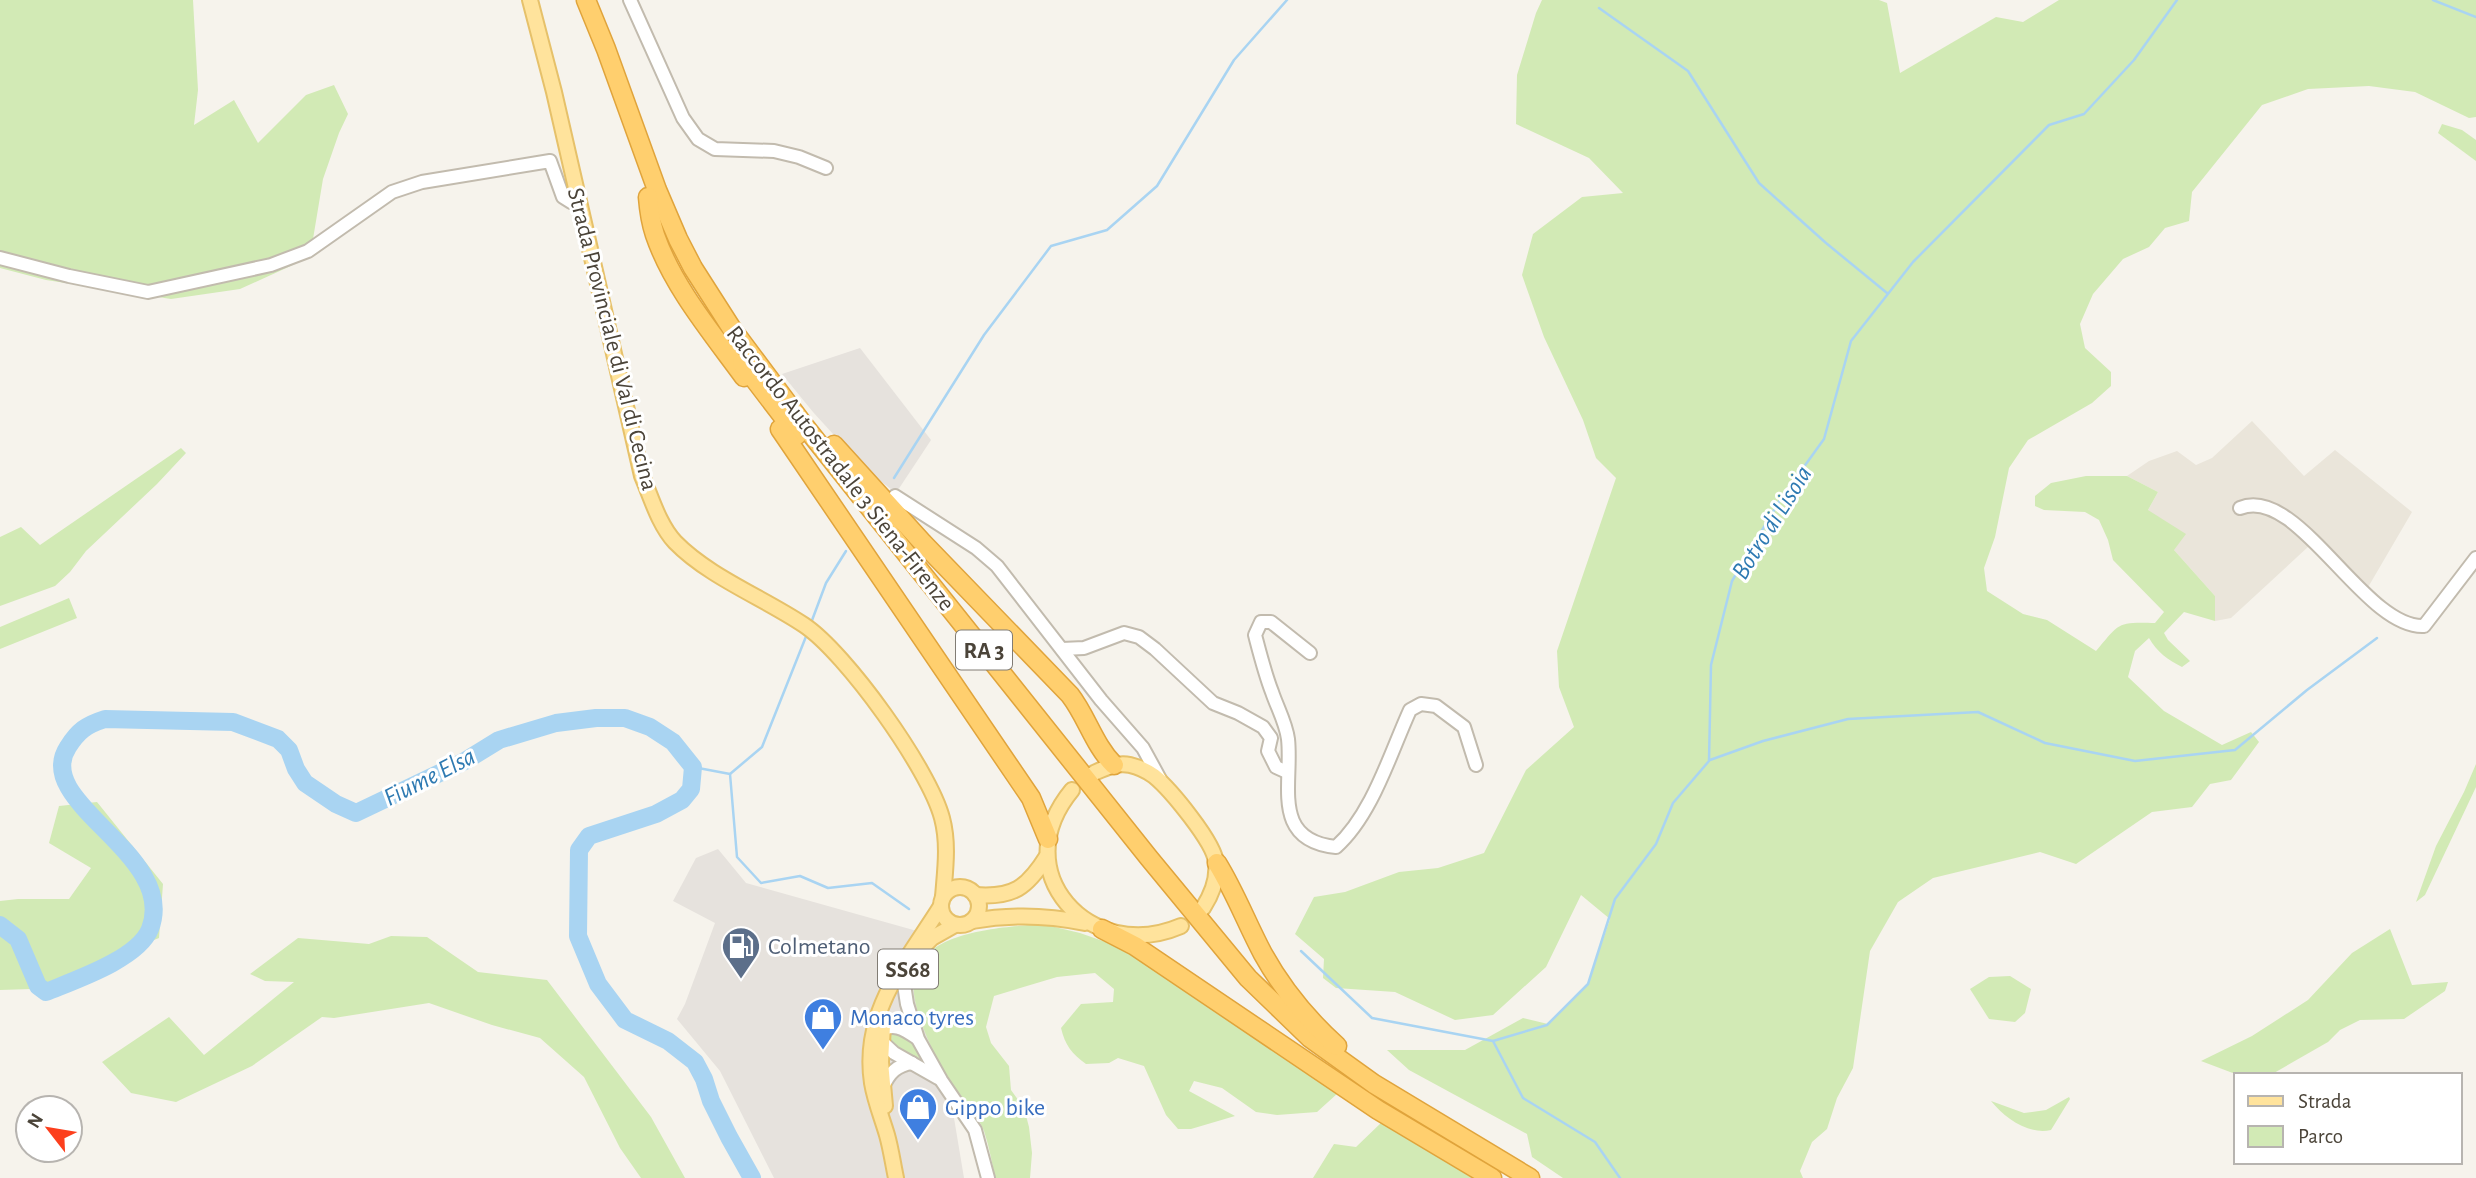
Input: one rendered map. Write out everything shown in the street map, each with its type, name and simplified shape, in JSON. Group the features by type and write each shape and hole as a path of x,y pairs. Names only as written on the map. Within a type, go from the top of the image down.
{"highway":[{"name":"Raccordo Autostradale 3 Siena-Firenze","path":"573,0 596,52 648,197 682,272 749,373 1218,962 1283,1030 1314,1055 1389,1108 1508,1178"},
{"name":"Raccordo Autostradale 3 Siena-Firenze","path":"586,0 678,239 732,330 810,432 1227,954 1286,1017 1341,1061 1440,1125 1530,1178"},
{"path":"627,109 642,128 697,261 742,331 830,441 923,543 1070,695 1102,751 1120,764"},
{"path":"648,197 656,238 692,303 806,464 1031,798 1048,848"},
{"path":"1217,863 1275,974 1293,1001 1318,1029 1375,1075 1548,1178"},
{"path":"1097,927 1135,946 1378,1110 1492,1178"}],"main road":[{"name":"Strada Provinciale di Val di Cecina","path":"530,0 642,476 659,515 674,541 699,562 807,626 832,649 868,694 927,779 942,818 947,853 942,901"},
{"path":"1094,773 1120,764 1147,771 1163,785 1208,842 1217,863 1213,891 1203,908"},
{"path":"942,901 947,892 958,887 972,893 999,897 1015,891 1030,880 1048,848 1058,809 1072,790"},
{"path":"1048,848 1052,880 1058,893 1066,903 1097,927"},
{"name":"Strada Provinciale di Val di Cecina","path":"947,853 956,874 972,893"},
{"path":"972,893 979,906 972,921"},
{"name":"SS68","path":"942,901 945,918 956,925"},
{"name":"SS68","path":"896,1178 870,1056 875,1022 942,901"},
{"path":"972,921 1037,915 1097,927 1120,935 1140,937 1161,934 1181,926"},
{"name":"SS68","path":"877,1084 880,1035 899,976 925,943 956,925 972,921"}],"street":[{"path":"630,0 683,118 698,139 715,149 774,151 799,156 826,168"},
{"path":"0,258 148,292 271,265 308,251 392,192 422,182 550,161 563,197 570,202 578,199"},
{"path":"895,496 985,555 1136,740 1151,760 1163,785"},
{"path":"2240,508 2253,503 2268,507 2291,521 2372,600 2409,624 2424,626 2476,558"},
{"path":"1310,653 1271,622 1261,622 1255,635 1288,737 1289,810 1300,833 1320,845 1336,847 1349,835 1367,807 1409,710 1421,704 1436,706 1464,727 1476,765"},
{"path":"1062,649 1084,648 1124,634 1139,637 1213,703 1263,727 1271,738 1269,751 1276,767 1287,772"},
{"path":"1120,764 1137,752 1136,740"},
{"path":"899,976 918,1039 941,1080 975,1130 988,1178"},
{"path":"918,1039 898,1027 880,1035 912,1063 941,1080"},
{"path":"877,1084 900,1066 912,1063"}],"shaded area":[{"path":"860,348 931,440 896,493 864,468 782,374"},
{"path":"2252,421 2304,476 2335,450 2412,512 2367,589 2309,546 2231,618 2215,621 2215,596 2174,550 2148,510 2158,492 2127,476 2149,461 2177,451 2196,465 2212,458"},
{"path":"718,849 746,883 917,931 929,952 922,959 914,981 916,1002 924,1029 947,1076 964,1178 774,1178 720,1071 677,1019 715,923 673,901 696,858"}],"green space":[{"path":"0,0 193,0 198,90 194,125 234,100 258,143 306,95 334,85 348,114 323,179 312,245 295,264 240,289 171,299 46,280 0,268"},
{"path":"1542,0 1879,0 1887,3 1900,73 1996,17 2023,22 2059,0 2476,0 2476,117 2469,118 2415,92 2369,86 2308,89 2262,105 2192,192 2189,221 2165,228 2149,247 2123,259 2093,294 2080,324 2085,348 2111,372 2111,386 2092,403 2028,440 2009,468 1995,537 1984,568 1987,591 2023,614 2047,620 2096,651 2120,626 2155,623 2164,612 2113,560 2099,520 2085,512 2044,510 2035,506 2035,496 2051,483 2086,476 2127,476 2158,492 2148,510 2186,534 2174,550 2215,596 2215,621 2184,612 2164,633 2190,661 2182,667 2159,651 2149,638 2135,651 2128,677 2164,711 2222,745 2251,732 2259,742 2231,780 2210,784 2192,807 2152,812 2076,864 2040,852 1933,878 1898,902 1870,951 1853,1068 1837,1098 1827,1129 1812,1142 1800,1171 1803,1178 1563,1178 1532,1157 1527,1134 1409,1070 1387,1050 1465,1050 1523,1018 1548,1024 1588,984 1610,919 1581,895 1546,967 1493,1015 1455,1020 1395,992 1336,988 1323,978 1324,959 1295,934 1314,897 1345,892 1399,872 1438,868 1484,853 1526,770 1574,727 1559,687 1557,651 1616,478 1596,458 1583,420 1544,337 1522,275 1533,234 1582,197 1623,193 1589,158 1516,124 1517,75"},
{"path":"2442,124 2462,130 2476,140 2476,161 2438,133"},
{"path":"181,448 186,453 86,551 55,586 0,606 0,537 21,527 40,545"},
{"path":"69,598 77,618 0,649 0,627"},
{"path":"2476,764 2476,787 2425,895 2416,902 2436,846"},
{"path":"97,802 163,884 159,938 31,989 0,990 0,901 69,899 91,868 49,843 59,806"},
{"path":"1042,924 1080,933 1120,947 1338,1093 1317,1112 1277,1115 1256,1112 1222,1088 1194,1081 1189,1091 1235,1116 1191,1129 1178,1129 1166,1115 1144,1066 1118,1058 1109,1063 1086,1064 1067,1044 1061,1028 1081,1004 1113,1002 1114,989 1095,973 1057,977 994,996 986,1027 991,1043 1009,1066 1011,1090 1024,1108 1032,1153 1030,1178 995,1178 984,1131 945,1074 922,1025 914,997 915,973 923,959 951,939 989,929"},
{"path":"2390,929 2412,985 2448,982 2445,991 2404,1019 2360,1020 2274,1073 2234,1073 2201,1061 2252,1036 2308,1000 2352,953"},
{"path":"391,936 427,937 478,972 547,980 651,1117 685,1178 641,1178 620,1148 584,1077 540,1038 429,1003 334,1018 322,1017 252,1066 176,1102 131,1093 102,1062 169,1017 204,1055 294,982 265,981 250,974 298,938 369,944"},
{"path":"2010,976 2031,989 2025,1013 2015,1022 1989,1019 1970,989 1989,977"},
{"path":"905,1034 915,1044 926,1064 897,1051 886,1035"},
{"path":"2069,1097 2051,1130 2042,1131 2018,1124 1991,1101 2024,1113 2046,1110"},
{"path":"1382,1122 1476,1178 1313,1178 1334,1144 1356,1147"}],"waterway":[{"path":"894,478 984,335 1051,246 1107,230 1157,186 1234,60 1287,0"},
{"name":"Botro di Lisoia","path":"1301,951 1372,1018 1493,1041 1547,1025 1588,984 1615,899 1656,844 1673,803 1709,761 1711,665 1732,581 1780,500 1824,439 1851,341 1913,262 2049,125 2084,114 2134,60 2177,0"},
{"path":"2433,0 2476,17"},
{"path":"1599,8 1688,71 1759,183 1887,293"},
{"path":"811,623 826,583 846,551"},
{"path":"730,774 762,747 807,634"},
{"path":"1710,760 1763,741 1848,719 1978,712 2045,743 2135,761 2235,750 2307,690 2377,638"},
{"name":"Fiume Elsa","path":"0,925 18,939 38,986 46,992 119,959 133,950 150,929 153,902 144,877 127,853 69,789 62,768 68,747 75,737 83,729 105,719 233,722 278,739 289,750 305,783 336,804 356,813 465,761 499,740 556,723 625,718 650,727 673,742 693,767 691,789 682,800 656,814 589,836 579,850 578,936 598,984 625,1020 668,1041 695,1062 711,1101 752,1178"},
{"path":"693,767 730,774 737,857 761,883 800,876 828,888 872,883 909,909"},
{"path":"1493,1041 1523,1098 1595,1142 1620,1178"}],"place":[{"name":"Colmetano","path":"741,980"},
{"name":"Monaco tyres","path":"823,1051"},
{"name":"Gippo bike","path":"918,1141"}]}
